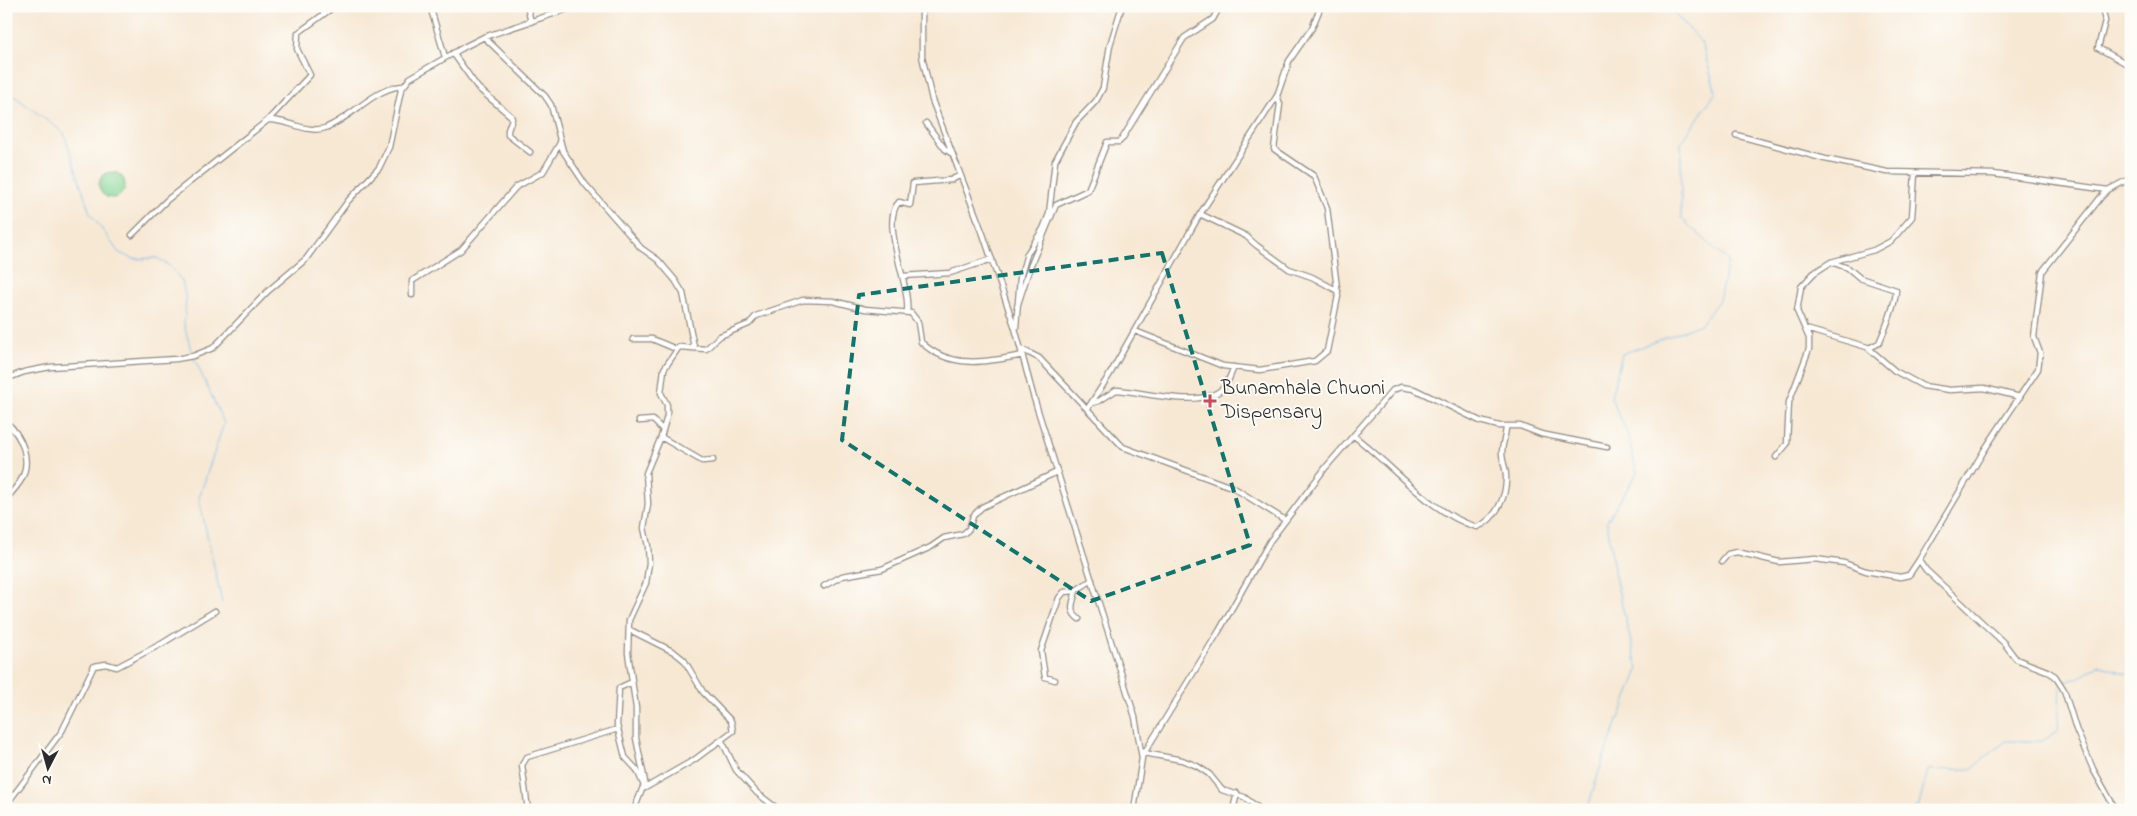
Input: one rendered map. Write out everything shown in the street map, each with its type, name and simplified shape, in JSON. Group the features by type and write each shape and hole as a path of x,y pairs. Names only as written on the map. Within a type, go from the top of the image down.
{"street":[{"path":"132,234 167,200 268,120 310,75 297,49 298,33 335,6"},
{"path":"430,6 445,57"},
{"path":"527,6 531,22"},
{"path":"268,120 323,128 350,115 382,92 402,86 410,78 445,57 484,37 577,6"},
{"path":"922,6 922,56 935,110 992,259 1015,328 1135,717 1143,755 1134,810"},
{"path":"1015,328 1020,278 1027,254 1043,229 1049,214 1057,154 1076,122 1096,101 1103,88 1110,44 1122,6"},
{"path":"1017,307 1032,262 1056,205 1088,190 1107,142 1121,140 1184,38 1213,19 1220,6"},
{"path":"1088,408 1135,331 1200,214 1277,96 1289,61 1312,28 1321,6"},
{"path":"2102,6 2105,21 2098,48 2131,66"},
{"path":"484,37 542,91 551,105 564,153 576,172 641,248 672,274 683,293 694,347"},
{"path":"453,53 478,88 511,116 508,134 530,152"},
{"path":"6,379 50,367 176,359 193,356 213,348 268,291 306,258 348,201 379,168 389,147 402,86"},
{"path":"1135,331 1223,366 1264,370 1315,361 1322,357 1329,346 1338,291 1330,242 1329,214 1315,178 1274,149 1280,104 1277,96"},
{"path":"926,122 945,149 951,153"},
{"path":"1736,135 1868,169 1900,174 1941,172 1990,174 2108,190"},
{"path":"412,295 412,281 460,250 516,186 543,172 560,142"},
{"path":"1776,457 1787,444 1789,402 1809,348 1806,329 1797,311 1799,292 1814,272 1831,262 1874,250 1890,242 1912,216 1915,173"},
{"path":"907,312 908,298 894,239 895,207 899,202 910,205 913,183 951,180 959,176"},
{"path":"1722,561 1728,554 1737,552 1779,562 1815,560 1844,563 1866,571 1900,577 1913,571 1985,449 2033,379 2041,361 2034,337 2042,272 2108,190 2131,178"},
{"path":"1200,214 1246,236 1256,246 1289,269 1338,291"},
{"path":"903,276 950,273 992,259"},
{"path":"1831,262 1848,268 1860,278 1896,290 1893,310 1879,343 1869,348"},
{"path":"645,788 644,771 636,738 636,708 628,653 630,620 646,583 649,563 644,528 648,504 646,473 661,437 668,407 660,393 661,379 664,369 676,349 683,346 706,349 720,336 749,324 756,316 803,300 833,301 877,310 907,312 915,316 918,322 921,342 950,359 977,362 1023,355"},
{"path":"1806,329 1869,348 1895,371 1923,386 1950,390 1984,388 2020,397"},
{"path":"633,339 652,339 676,349"},
{"path":"1021,349 1039,358 1116,440 1131,451 1234,488 1285,520"},
{"path":"1092,403 1116,390 1183,398 1207,396 1224,388 1234,367"},
{"path":"1143,755 1237,600 1260,557 1285,520 1326,467 1393,390 1401,387 1414,389 1474,419 1506,426 1520,426 1541,434 1608,447"},
{"path":"639,421 653,420 663,430"},
{"path":"6,422 23,442 25,464 21,480 6,499"},
{"path":"1354,436 1384,459 1392,469 1447,515 1478,527 1489,522 1497,511 1505,490 1506,476 1502,450 1506,426"},
{"path":"661,437 702,461 713,460"},
{"path":"824,586 842,576 882,569 931,547 944,538 963,534 969,529 973,516 982,507 1058,472"},
{"path":"1919,560 1926,570 2004,643 2016,659 2056,676 2064,690 2076,729 2093,769 2116,810"},
{"path":"1055,680 1045,677 1041,651 1060,595 1064,592 1076,590 1092,580"},
{"path":"1076,590 1071,608 1074,616 1079,619"},
{"path":"6,805 62,731 94,666 106,664 117,667 163,643 215,611"},
{"path":"630,630 674,652 684,660 703,692 733,726 731,734 722,741 676,771 645,788 634,810"},
{"path":"632,682 619,688 616,720 625,757 637,770 645,788"},
{"path":"528,810 522,765 527,757 618,729"},
{"path":"722,741 736,770 757,793 779,810"},
{"path":"1143,755 1182,760 1197,766 1209,774 1222,790 1236,793 1261,810"},
{"path":"1233,810 1236,793"}],"highlighted area":[{"path":"1162,253 1250,545 1091,601 842,440 859,295"}],"green space":[{"path":"112,172 121,176 125,185 121,194 112,198 103,194 99,185 103,176"}],"waterway":[{"path":"1587,810 1602,762 1638,670 1615,577 1607,521 1637,473 1627,433 1611,398 1622,354 1701,324 1719,300 1728,261 1681,218 1681,143 1716,92 1701,42 1668,6"},
{"path":"6,90 64,133 90,213 119,253 134,259 157,258 170,266 182,281 186,299 184,324 192,354"},
{"path":"194,358 224,423 199,498 222,603"},
{"path":"2062,683 2078,678 2098,665 2128,674 2131,672"},
{"path":"1912,810 1919,805 1928,770 1971,769 2006,741 2042,741 2058,731 2060,687"}],"place":[{"name":"Bunamhala Chuoni Dispensary","path":"1210,401"}]}
